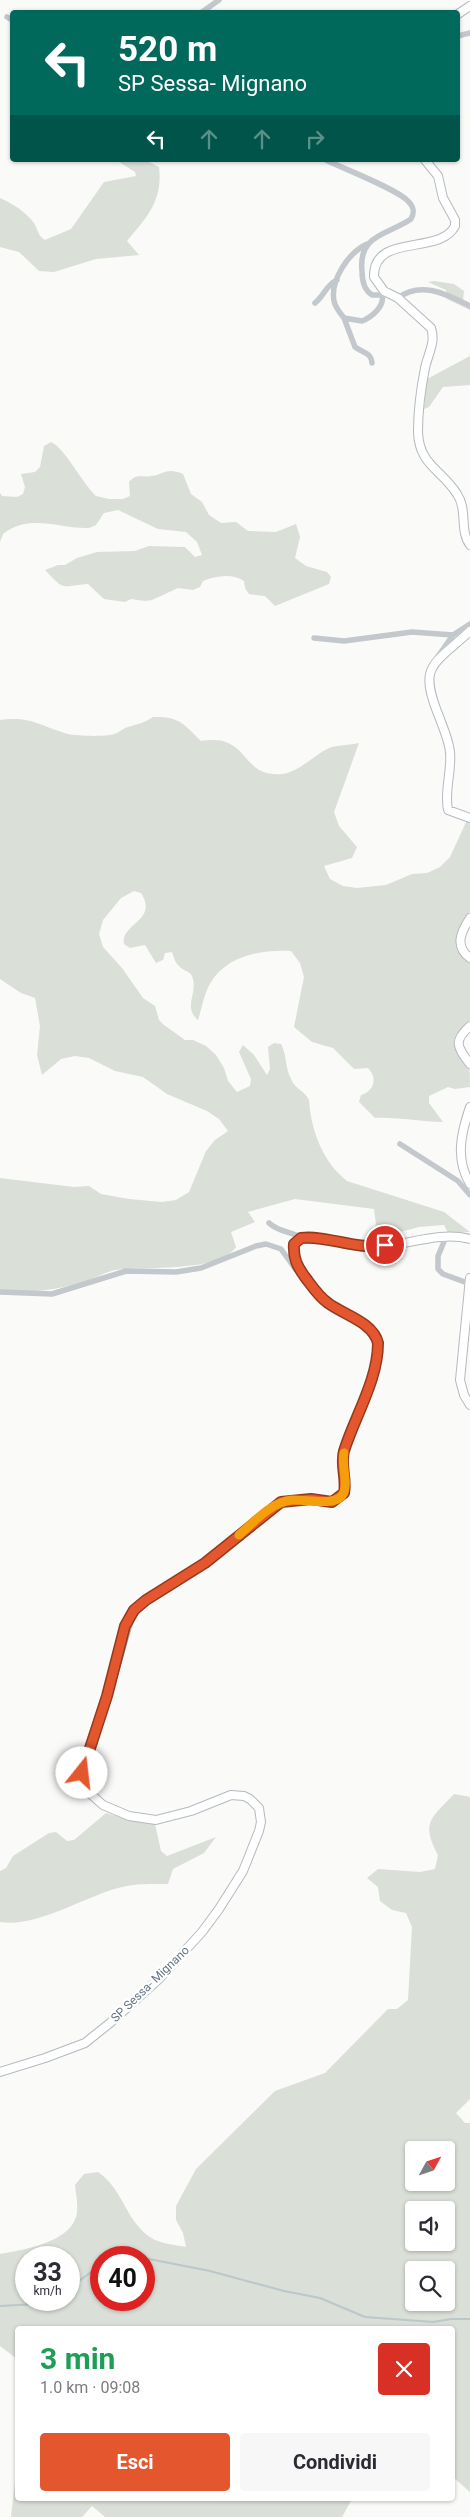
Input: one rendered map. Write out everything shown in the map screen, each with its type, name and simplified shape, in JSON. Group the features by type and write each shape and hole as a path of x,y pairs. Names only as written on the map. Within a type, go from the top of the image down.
{"street":[{"path":"205,10 219,0"},
{"path":"330,162 401,196 412,206 414,214 409,220 382,233 349,257 337,280 333,300 344,318 355,347 372,357 372,363"},
{"path":"344,318 357,321 368,318 382,302 383,293 374,277 376,264 380,258 396,248 440,240 448,236 456,226 455,220 443,198 438,176 427,162"},
{"path":"367,244 361,260 366,289 372,295 383,293 398,298 428,322 434,334 425,369 418,432 420,453 457,494 462,504 465,534 470,545"},
{"path":"315,303 322,298 331,283 337,280"},
{"path":"398,298 408,292 428,289 470,306"},
{"path":"470,624 454,635 437,655 428,678 430,693 448,738 450,752 448,810 454,814 470,818"},
{"path":"433,667 470,631"},
{"path":"314,638 344,641 412,632 454,635"},
{"path":"470,918 461,932 460,939 462,949 470,958"},
{"path":"470,1026 461,1034 458,1044 460,1051 470,1064"},
{"path":"470,1108 460,1143 460,1154 470,1184"},
{"path":"400,1144 458,1181 470,1196"},
{"path":"269,1223 275,1229 290,1232 301,1238 310,1237 326,1241 375,1247 446,1237 459,1236 470,1239"},
{"path":"446,1237 438,1256 438,1269 443,1274 469,1282 460,1380 464,1395 470,1405"},
{"name":"SP Sessa- Mignano","path":"0,2072 45,2058 85,2042 118,2017 160,1978 202,1932 243,1870 255,1843 260,1815 255,1803 244,1796 231,1795 217,1799 176,1816 156,1820 142,1819 129,1816 95,1800 86,1790 82,1773 107,1696 125,1626 134,1610 146,1600 205,1563 281,1502 311,1499 332,1502 344,1493 342,1465 344,1450 363,1402 378,1343 372,1330 328,1303 300,1271 293,1252 294,1244 301,1238"},
{"path":"0,1292 52,1294 126,1271 176,1272 201,1268 256,1246 266,1244 281,1249 296,1270 300,1271"}],"shaded area":[{"path":"119,162 149,162 159,167 160,179 152,208 127,241 139,255 96,259 54,272 39,271 19,252 0,247 0,198 14,205 27,215 34,223 38,233 45,240 71,229 104,182 136,176 135,172"},
{"path":"428,282 454,284 464,291 463,300 470,303 470,310 447,299 446,290"},
{"path":"470,356 470,385 443,387 429,407 424,409 427,379"},
{"path":"51,442 62,451 96,496 109,499 123,499 130,496 129,482 134,478 173,471 183,474 191,494 202,502 209,515 221,523 236,522 248,531 276,532 296,524 300,537 295,558 306,566 327,572 331,577 329,584 275,606 265,596 249,594 245,588 244,581 240,578 229,576 208,579 203,581 200,587 193,590 178,588 152,600 145,601 131,599 125,602 104,599 88,584 60,585 45,570 58,565 65,565 77,558 97,552 135,551 149,546 185,547 195,557 202,555 197,542 186,532 158,529 118,510 104,513 96,525 89,528 34,523 24,524 3,534 0,542 0,493 2,496 17,497 23,494 25,487 21,474 35,472 40,467 44,446"},
{"path":"153,717 169,718 180,722 201,741 218,740 228,743 241,752 256,768 271,774 288,773 329,748 359,743 334,812 339,826 357,847 352,858 324,866 330,879 343,886 357,888 386,885 412,874 427,873 440,867 450,857 467,820 470,821 470,912 459,930 457,940 462,954 470,962 470,1020 457,1035 455,1044 469,1067 470,1087 455,1089 448,1087 429,1096 429,1103 443,1122 375,1118 359,1102 361,1095 369,1090 373,1084 373,1076 368,1068 354,1069 333,1048 312,1042 294,1027 304,977 300,963 291,951 257,953 235,960 226,966 211,982 198,1020 191,1010 194,985 192,976 178,965 172,952 165,953 163,960 156,963 145,945 130,948 124,944 124,937 145,910 145,902 141,893 134,891 121,898 103,920 99,934 103,947 122,968 143,998 155,1006 159,1020 185,1040 193,1040 206,1046 216,1055 224,1068 228,1081 237,1092 250,1086 251,1079 239,1052 243,1045 254,1055 267,1075 270,1069 268,1047 274,1043 281,1044 291,1079 309,1100 312,1123 320,1145 331,1165 347,1181 444,1212 470,1232 448,1233 444,1225 419,1227 374,1239 376,1224 374,1209 295,1199 248,1212 255,1222 231,1232 236,1247 227,1255 214,1261 180,1267 115,1270 90,1280 54,1289 22,1292 0,1290 0,1178 74,1187 89,1186 101,1194 129,1199 162,1202 176,1200 189,1192 206,1151 215,1140 228,1131 219,1119 207,1111 167,1094 143,1077 115,1071 89,1058 75,1056 61,1059 42,1075 37,1055 40,1026 35,998 21,993 0,979 0,720 20,719 35,722 68,734 98,736 116,733"},
{"path":"454,1794 470,1797 470,2099 456,2113 465,2123 470,2123 470,2492 455,2479 455,2326 15,2326 15,2357 0,2346 0,2254 15,2251 15,2311 80,2311 80,2246 37,2246 67,2231 74,2222 77,2212 75,2185 84,2174 98,2172 107,2179 131,2216 145,2233 155,2240 186,2247 183,2233 176,2220 176,2206 196,2169 275,2091 325,2073 388,2009 397,2009 408,2000 412,1927 406,1913 392,1910 380,1901 378,1887 367,1878 378,1869 420,1872 435,1869 438,1855 430,1835 431,1821"},
{"path":"106,1813 134,1821 155,1824 161,1851 167,1856 216,1837 204,1853 173,1869 168,1884 124,1886 44,1916 14,1923 0,1922 0,1871 6,1868 13,1856 49,1833 56,1832 67,1841 74,1840"},
{"path":"15,2482 15,2501 351,2501 342,2517 105,2517 92,2506 82,2517 11,2517"}],"waterway":[{"path":"155,2260 210,2271 284,2291 320,2298 365,2317 433,2322 451,2319 470,2319"},
{"path":"80,2280 90,2273"},
{"path":"0,2306 15,2305"}],"slow traffic":[{"path":"239,1535 281,1502 311,1499 336,1501 344,1493 345,1488 342,1465 344,1453"}],"route":[{"path":"82,1773 83,1765 107,1696 125,1626 134,1610 146,1600 197,1569 281,1502 311,1499 332,1502 336,1501 344,1493 342,1465 344,1450 355,1426 374,1368 378,1343 374,1333 369,1328 328,1303 315,1291 300,1271 294,1259 294,1244 301,1238 310,1237 365,1247 385,1245"}]}
